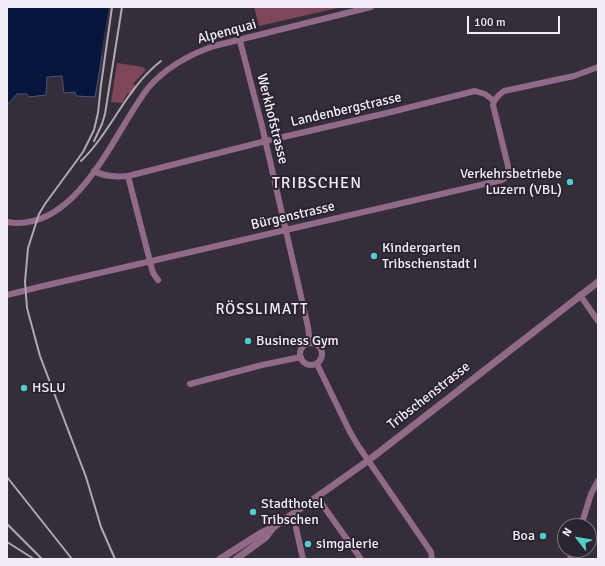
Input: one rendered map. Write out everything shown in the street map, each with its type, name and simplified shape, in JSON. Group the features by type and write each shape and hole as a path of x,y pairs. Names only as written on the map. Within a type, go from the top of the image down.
{"street":[{"name":"Alpenquai","path":"7,222 31,222 50,215 74,194 94,171 148,88 159,76 178,62 196,52 214,46 240,41 370,7"},
{"name":"Werkhofstrasse","path":"240,41 266,141 308,327 310,343"},
{"path":"494,101 504,92 574,76 598,67"},
{"name":"Landenbergstrasse","path":"94,171 111,177 128,176 266,141 475,92 485,94 494,101"},
{"name":"Bürgenstrasse","path":"7,295 502,180 508,176 508,166 493,105 494,101"},
{"path":"128,176 152,273 158,280"},
{"name":"Tribschenstrasse","path":"220,559 261,533 274,527 368,460 598,282"},
{"path":"580,295 598,322"},
{"path":"310,343 318,345 322,352 322,358 317,364 307,365 300,357 302,348 310,343"},
{"path":"190,384 262,365 300,357"},
{"path":"317,364 350,432 431,552 432,559"},
{"path":"584,518 591,494 598,481"},
{"path":"317,497 362,559"},
{"name":"Tribschenstrasse","path":"236,559 265,538 274,527"},
{"path":"296,528 303,559"}],"shaded area":[{"path":"254,7 342,7 259,26"},
{"path":"117,63 143,67 146,70 133,84 137,87 132,95 128,93 122,103 111,102"}],"water":[{"path":"7,7 110,7 95,97 76,96 75,92 64,93 62,76 47,77 46,95 29,97 27,94 17,94 7,105"}],"pier":[{"path":"109,7 111,7 104,54 101,53"}],"railway":[{"path":"112,7 98,113 94,130 83,152 39,214 28,248 25,282 27,308 40,356 86,477 101,527 115,559"},
{"path":"94,141 105,114 122,7"},
{"path":"81,161 102,137 138,84 161,61"},
{"path":"7,477 72,559"},
{"path":"7,524 42,559"},
{"path":"7,542 34,559"}],"place":[{"name":"Verkehrsbetriebe Luzern (VBL)","path":"570,182"},
{"name":"Kindergarten Tribschenstadt I","path":"374,256"},
{"name":"Business Gym","path":"248,341"},
{"name":"HSLU","path":"24,388"},
{"name":"Stadthotel Tribschen","path":"253,512"},
{"name":"Boa","path":"543,536"},
{"name":"simgalerie","path":"308,544"}],"district":[{"name":"TRIBSCHEN","path":"317,184"},
{"name":"RÖSSLIMATT","path":"262,310"}]}
